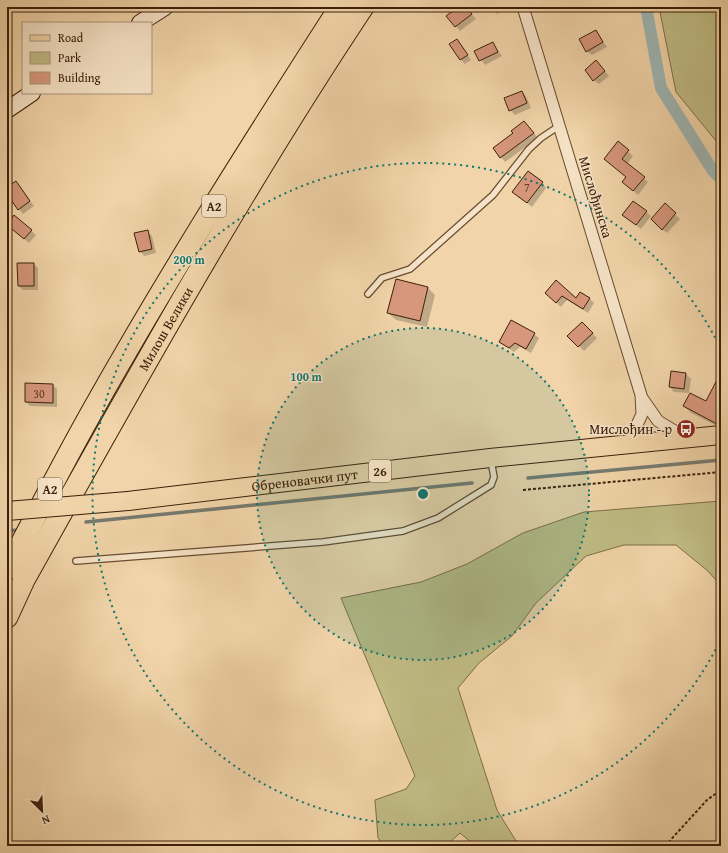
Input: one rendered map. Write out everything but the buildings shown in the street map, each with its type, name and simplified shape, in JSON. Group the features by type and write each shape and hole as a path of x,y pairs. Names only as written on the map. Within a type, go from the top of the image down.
{"highway":[{"name":"Милош Велики","path":"7,570 94,408 152,309 236,169 340,7"},
{"name":"Милош Велики","path":"7,617 24,580 200,266 314,81 363,7"}],"main road":[{"path":"142,22 165,7"},
{"path":"7,110 31,94"},
{"name":"Обреновачки пут","path":"7,512 128,501 490,458 721,435"}],"street":[{"name":"Мислођинска","path":"523,7 641,395 649,410 658,421 686,438"},
{"name":"Мислођинска","path":"633,443 632,436 642,414 641,395"}],"lane":[{"path":"368,294 382,278 410,269 493,195 529,149 541,138 559,126"},
{"path":"76,561 323,542 402,531 438,518 491,485 494,477 490,458"}],"path":[{"path":"523,490 721,472"},
{"path":"665,846 707,800 721,790"}],"green space":[{"path":"659,7 721,7 721,147 676,92"},
{"path":"721,501 721,586 708,571 676,545 624,545 586,556 536,603 512,636 479,663 458,688 497,810 519,846 476,846 460,833 446,846 385,846 378,838 375,800 406,789 415,776 341,598 421,582 467,564 523,533 584,512"}],"waterway":[{"path":"646,7 661,88 713,171 721,179"},
{"path":"528,478 721,460"},
{"path":"86,522 472,483"},
{"path":"7,531 19,530"}],"place":[{"name":"Мислођин - р","path":"686,429"}]}
